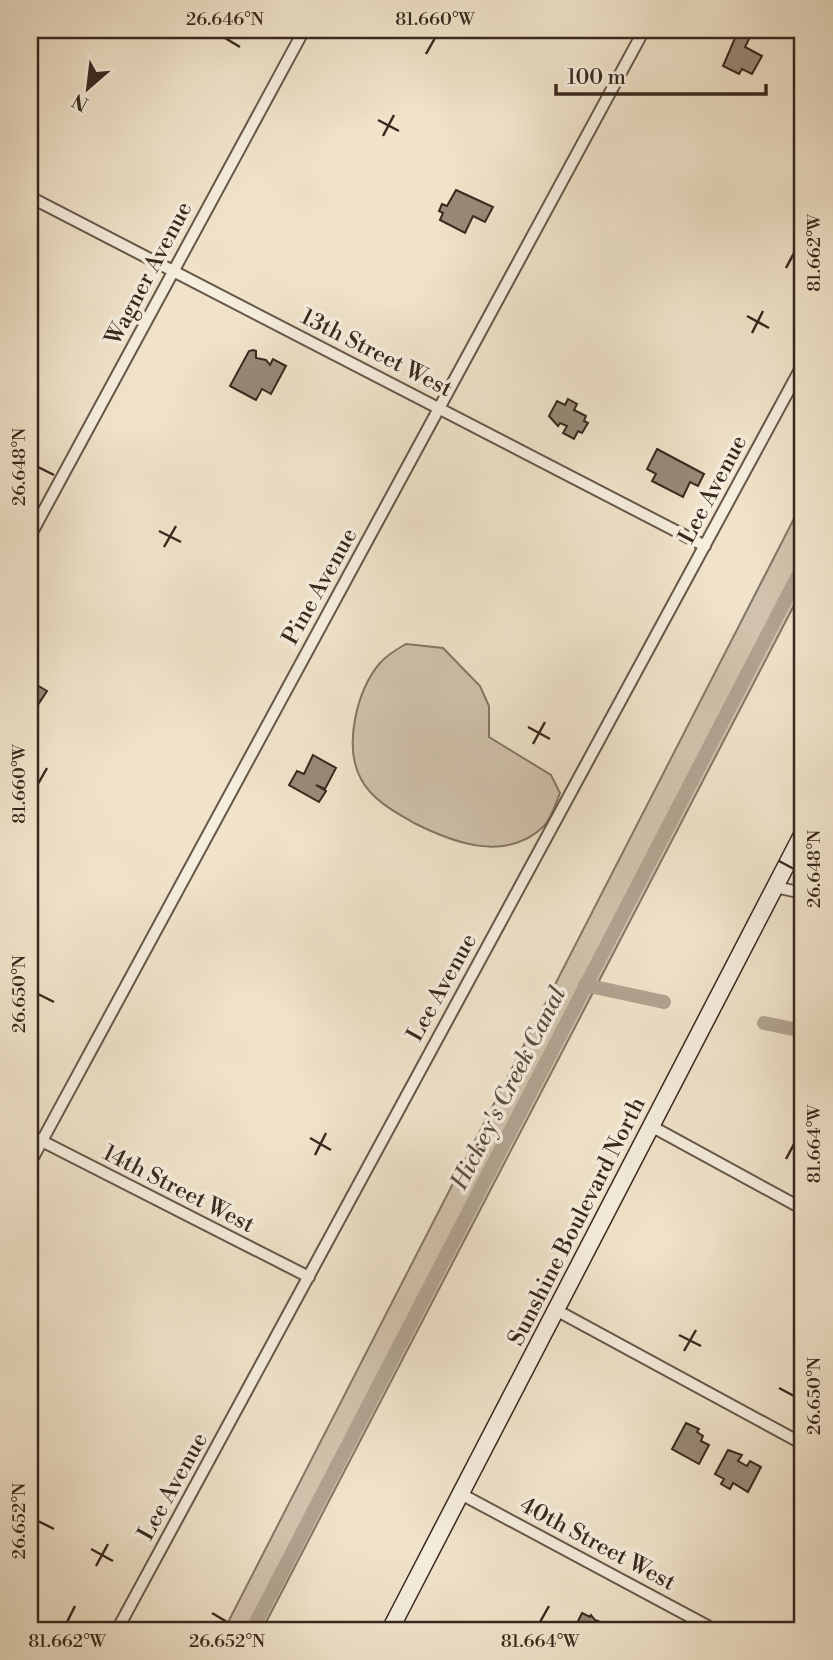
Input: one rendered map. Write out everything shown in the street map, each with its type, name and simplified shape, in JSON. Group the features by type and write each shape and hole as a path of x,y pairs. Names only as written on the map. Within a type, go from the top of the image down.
{"street":[{"name":"Wagner Avenue","path":"30,536 304,30"},
{"name":"Pine Avenue","path":"30,1163 644,30"},
{"name":"13th Street West","path":"30,197 705,546"},
{"name":"Lee Avenue","path":"117,1630 803,364"},
{"name":"Sunshine Boulevard North","path":"390,1630 803,832"},
{"path":"775,887 803,893"},
{"path":"652,1126 803,1209"},
{"name":"14th Street West","path":"30,1135 309,1278"},
{"path":"556,1310 803,1444"},
{"name":"40th Street West","path":"461,1493 715,1630"}],"shaded area":[{"path":"803,501 803,588 262,1630 224,1630"},
{"path":"406,644 443,648 480,686 489,706 489,737 551,775 560,793 547,823 529,837 497,847 480,846 446,837 384,805 361,779 353,751 359,703 380,663"}],"building":[{"path":"738,31 750,37 745,47 762,56 752,74 742,69 739,74 723,66"},
{"path":"456,190 493,207 485,222 473,216 465,233 440,220 443,213 439,211 442,204 447,206"},
{"path":"249,351 256,351 256,358 266,360 270,365 273,359 286,366 271,394 262,389 256,400 230,386"},
{"path":"568,399 577,404 574,410 586,416 584,421 588,423 582,433 578,431 574,439 563,433 567,426 560,423 558,426 549,416 557,401 565,405"},
{"path":"657,449 704,474 698,486 690,482 683,497 652,481 656,474 647,469"},
{"path":"32,682 47,691 30,717 30,685"},
{"path":"313,755 336,768 325,789 316,785 326,791 319,802 289,785 297,771 304,774"},
{"path":"686,1423 699,1429 697,1432 703,1436 701,1441 709,1445 699,1464 672,1449"},
{"path":"728,1450 742,1455 738,1461 747,1466 750,1461 761,1467 748,1492 733,1483 730,1489 721,1484 724,1479 715,1474"},
{"path":"582,1613 615,1627 613,1630 580,1630 575,1627"}],"waterway":[{"name":"Hickey's Creek Canal","path":"252,1630 803,566"},
{"path":"585,985 664,1002"},
{"path":"764,1023 803,1031"}]}
